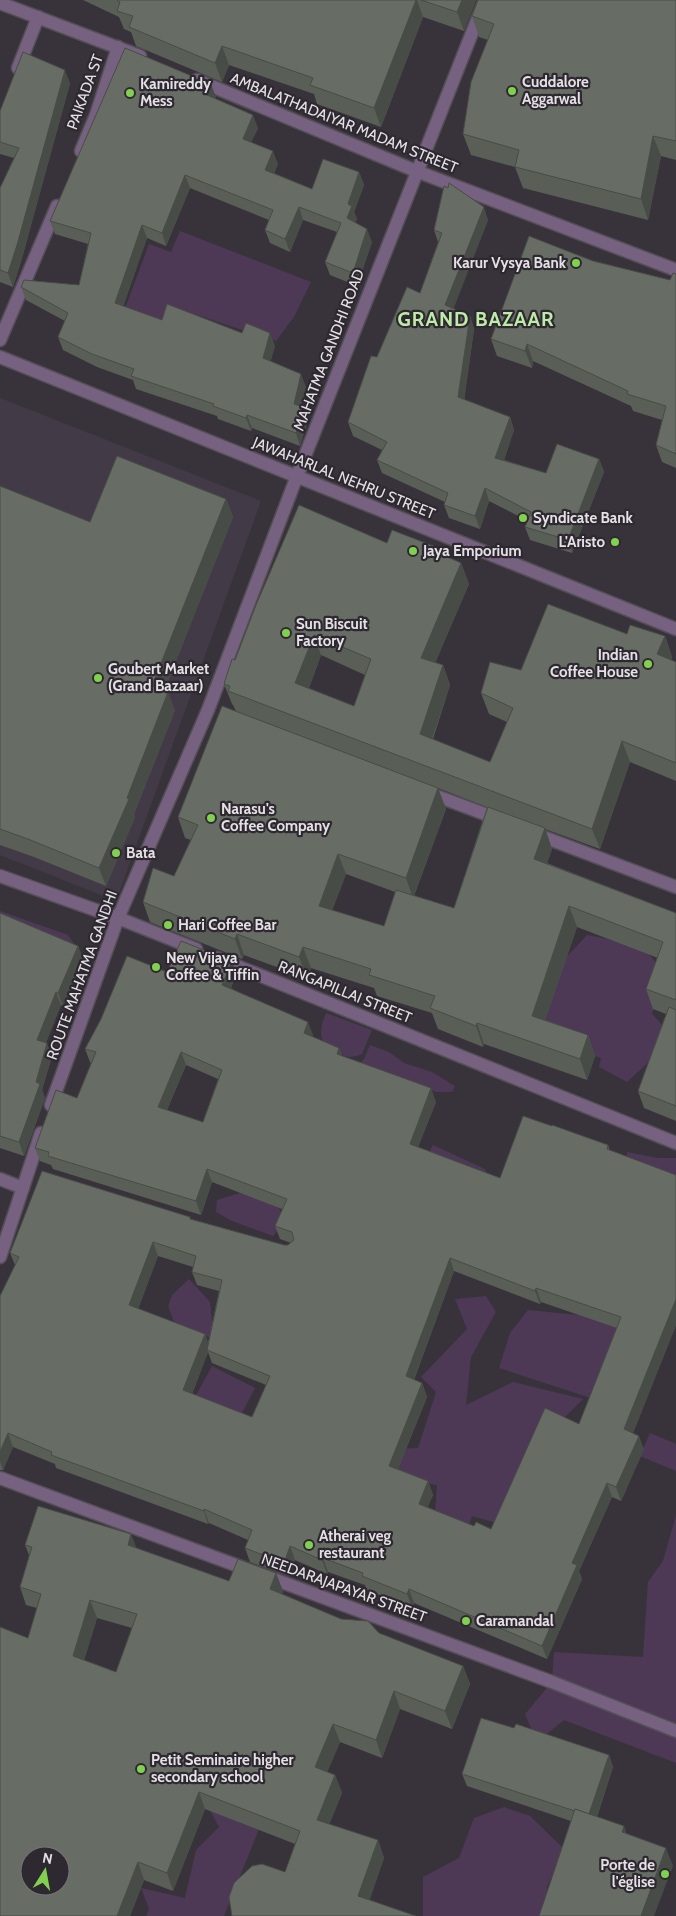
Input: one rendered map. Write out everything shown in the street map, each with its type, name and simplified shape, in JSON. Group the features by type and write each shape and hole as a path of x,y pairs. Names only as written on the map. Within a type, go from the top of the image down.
{"street":[{"path":"416,171 485,0"},
{"path":"0,2 154,62"},
{"path":"14,80 38,17"},
{"name":"PAIKADA ST","path":"77,160 96,115 118,47"},
{"name":"AMBALATHADAIYAR MADAM STREET","path":"181,74 416,171 676,270"},
{"name":"MAHATMA GANDHI ROAD","path":"213,712 297,476 416,171"},
{"path":"0,340 61,196"},
{"name":"JAWAHARLAL NEHRU STREET","path":"0,357 676,629"},
{"name":"ROUTE MAHATMA GANDHI","path":"0,1257 23,1188 33,1171 46,1118 118,918 213,712"},
{"path":"410,786 676,887"},
{"name":"RANGAPILLAI STREET","path":"0,876 118,918 676,1143"},
{"path":"0,1179 23,1188"},
{"name":"NEEDARAJAPAYAR STREET","path":"0,1478 552,1682 676,1731"}],"shaded area":[{"path":"180,231 311,282 294,317 276,341 182,310 171,311 161,330 124,311 149,244 171,252"},
{"name":"Goubert Market (Grand Bazaar)","path":"0,398 261,501 116,901 0,855"},
{"path":"0,911 68,935 81,954 0,920"},
{"path":"587,935 608,939 649,954 662,971 652,1014 667,1030 654,1057 627,1082 599,1067 601,1058 575,1049 538,1042 547,978"},
{"path":"326,1013 372,1030 362,1054 348,1057 327,1047 321,1033"},
{"path":"370,1045 389,1052 404,1063 432,1072 455,1086 452,1092 436,1092 398,1077 357,1068 364,1059"},
{"path":"433,1145 485,1169 487,1174 425,1160"},
{"path":"627,1152 658,1158 676,1158 676,1180 627,1160"},
{"path":"240,1193 262,1196 280,1209 282,1225 273,1236 232,1221 216,1212 217,1200"},
{"path":"645,1266 600,1401 499,1368 510,1333 528,1310 578,1315 571,1300"},
{"path":"189,1279 210,1302 214,1338 194,1334 174,1322 168,1306 172,1295"},
{"path":"486,1296 496,1312 471,1357 466,1405 513,1382 583,1399 566,1416 543,1426 504,1525 472,1516 446,1590 435,1512 437,1485 409,1481 398,1498 396,1449 418,1448 436,1392 421,1377 467,1329 455,1299"},
{"path":"212,1366 255,1388 240,1417 195,1397"},
{"path":"650,1433 676,1444 676,1471 640,1456"},
{"path":"676,1515 676,1763 564,1720 537,1742 525,1714 552,1682 554,1652 643,1657 648,1582 663,1561"},
{"path":"207,1805 265,1814 224,1916 146,1916 149,1909 141,1888 185,1898 196,1850 219,1827"},
{"path":"504,1807 530,1816 564,1849 547,1887 548,1914 546,1916 423,1916 423,1877 459,1858 474,1818"}],"building":[{"path":"117,0 416,0 374,108 310,85 313,78 222,46 215,63 129,27 133,16 117,11 120,2"},
{"path":"421,0 462,0 457,12"},
{"path":"478,0 676,0 676,141 653,136 641,199 515,167 519,150 463,134 471,82 494,24 472,16"},
{"path":"125,48 211,84 207,95 253,115 243,139 273,151 265,170 312,189 323,159 359,172 348,204 352,206 347,218 367,229 353,273 325,262 341,223 299,207 285,239 265,230 273,210 185,175 162,233 142,225 115,303 162,320 167,304 242,333 246,323 270,333 263,358 301,374 294,404 303,407 296,433 247,415 246,418 213,406 214,404 131,376 134,369 92,354 58,337 68,313 21,287 24,280 79,285 91,233 50,221"},
{"path":"23,52 65,70 8,273 0,270 0,188 19,148 0,142 0,111"},
{"path":"449,183 484,207 445,305 470,316 458,397 510,417 495,458 546,473 557,444 599,459 568,540 525,527 531,512 485,488 475,516 444,505 448,493 377,460 387,442 348,422 371,356 377,357 407,287 420,293 442,233 434,230 444,186 448,188"},
{"path":"529,236 593,261 670,280 673,273 676,274 676,454 656,445 666,406 627,394 628,391 527,344 525,351 491,339"},
{"name":"Goubert Market (Grand Bazaar)","path":"117,456 226,499 152,686 168,692 127,798 129,799 99,868 0,829 0,486 90,522"},
{"path":"299,505 387,543 392,530 436,547 434,551 461,563 421,658 443,665 420,734 490,762 513,708 481,693 490,662 521,670 548,604 627,634 630,625 665,636 657,654 676,662 676,763 622,741 592,829 228,691 230,686 224,684 232,659 235,660 256,605","holes":["314,635 371,659 354,706 295,683"]},
{"path":"222,706 438,788 406,878 338,854 319,906 384,926 396,890 454,908 488,807 545,828 534,859 676,913 676,1000 646,989 663,942 569,906 532,1016 588,1035 580,1059 477,1023 476,1026 430,1008 435,996 369,975 371,969 303,947 299,957 237,934 235,939 143,902 153,868 174,876 198,825 178,817"},
{"path":"0,913 78,946 58,993 56,992 37,1040 47,1043 36,1082 40,1084 19,1142 0,1136"},
{"path":"181,941 232,961 222,985 308,1022 304,1033 339,1048 337,1054 431,1088 410,1144 500,1178 523,1116 608,1145 607,1149 676,1175 676,1299 624,1429 639,1436 616,1487 607,1483 572,1563 577,1565 542,1646 409,1589 407,1594 362,1576 363,1573 323,1558 322,1560 290,1546 284,1563 245,1548 252,1530 204,1509 204,1511 51,1455 52,1452 8,1433 0,1452 0,1296 19,1257 10,1253 42,1171 190,1217 190,1219 284,1245 288,1245 294,1240 292,1232 275,1226 287,1199 207,1169 196,1201 48,1156 49,1152 35,1148 56,1090 77,1098 96,1052 85,1049 101,1019 127,956 167,972","holes":["181,1052 222,1070 203,1122 158,1107","153,1242 196,1256 192,1272 222,1280 207,1350 270,1376 252,1417 183,1390 205,1334 129,1305","450,1258 535,1291 536,1288 621,1317 579,1424 545,1408 491,1529 476,1522 474,1526 419,1504 428,1481 389,1466 422,1383 406,1376"]},
{"path":"669,1007 676,1010 676,1106 638,1091"},
{"path":"38,1506 131,1534 128,1545 229,1581 238,1559 276,1573 270,1589 341,1619 368,1621 379,1633 463,1666 445,1711 394,1691 376,1740 333,1724 315,1767 335,1775 317,1820 378,1840 358,1896 416,1916 232,1916 229,1897 234,1883 252,1866 262,1864 285,1872 300,1831 199,1792 167,1873 138,1862 117,1916 0,1916 0,1627 28,1638 41,1594 20,1587 32,1547 25,1545","holes":["90,1600 137,1614 116,1672 73,1656"]},
{"path":"481,1718 514,1728 516,1724 609,1755 589,1814 462,1774"},
{"path":"575,1809 624,1826 622,1832 666,1848 641,1916 539,1916"}],"place":[{"name":"Cuddalore Aggarwal","path":"512,91"},
{"name":"Kamireddy Mess","path":"130,93"},
{"name":"Karur Vysya Bank","path":"576,263"},
{"name":"Syndicate Bank","path":"523,518"},
{"name":"L'Aristo","path":"615,542"},
{"name":"Jaya Emporium","path":"413,551"},
{"name":"Sun Biscuit Factory","path":"286,633"},
{"name":"Indian Coffee House","path":"648,664"},
{"name":"Goubert Market (Grand Bazaar)","path":"98,678"},
{"name":"Narasu's Coffee Company","path":"211,818"},
{"name":"Bata","path":"116,853"},
{"name":"Hari Coffee Bar","path":"168,925"},
{"name":"New Vijaya Coffee & Tiffin","path":"156,967"},
{"name":"Atherai veg restaurant","path":"309,1545"},
{"name":"Caramandal","path":"466,1621"},
{"name":"Petit Seminaire higher secondary school","path":"141,1769"},
{"name":"Porte de l'église","path":"665,1874"}],"district":[{"name":"GRAND BAZAAR","path":"476,319"}]}
